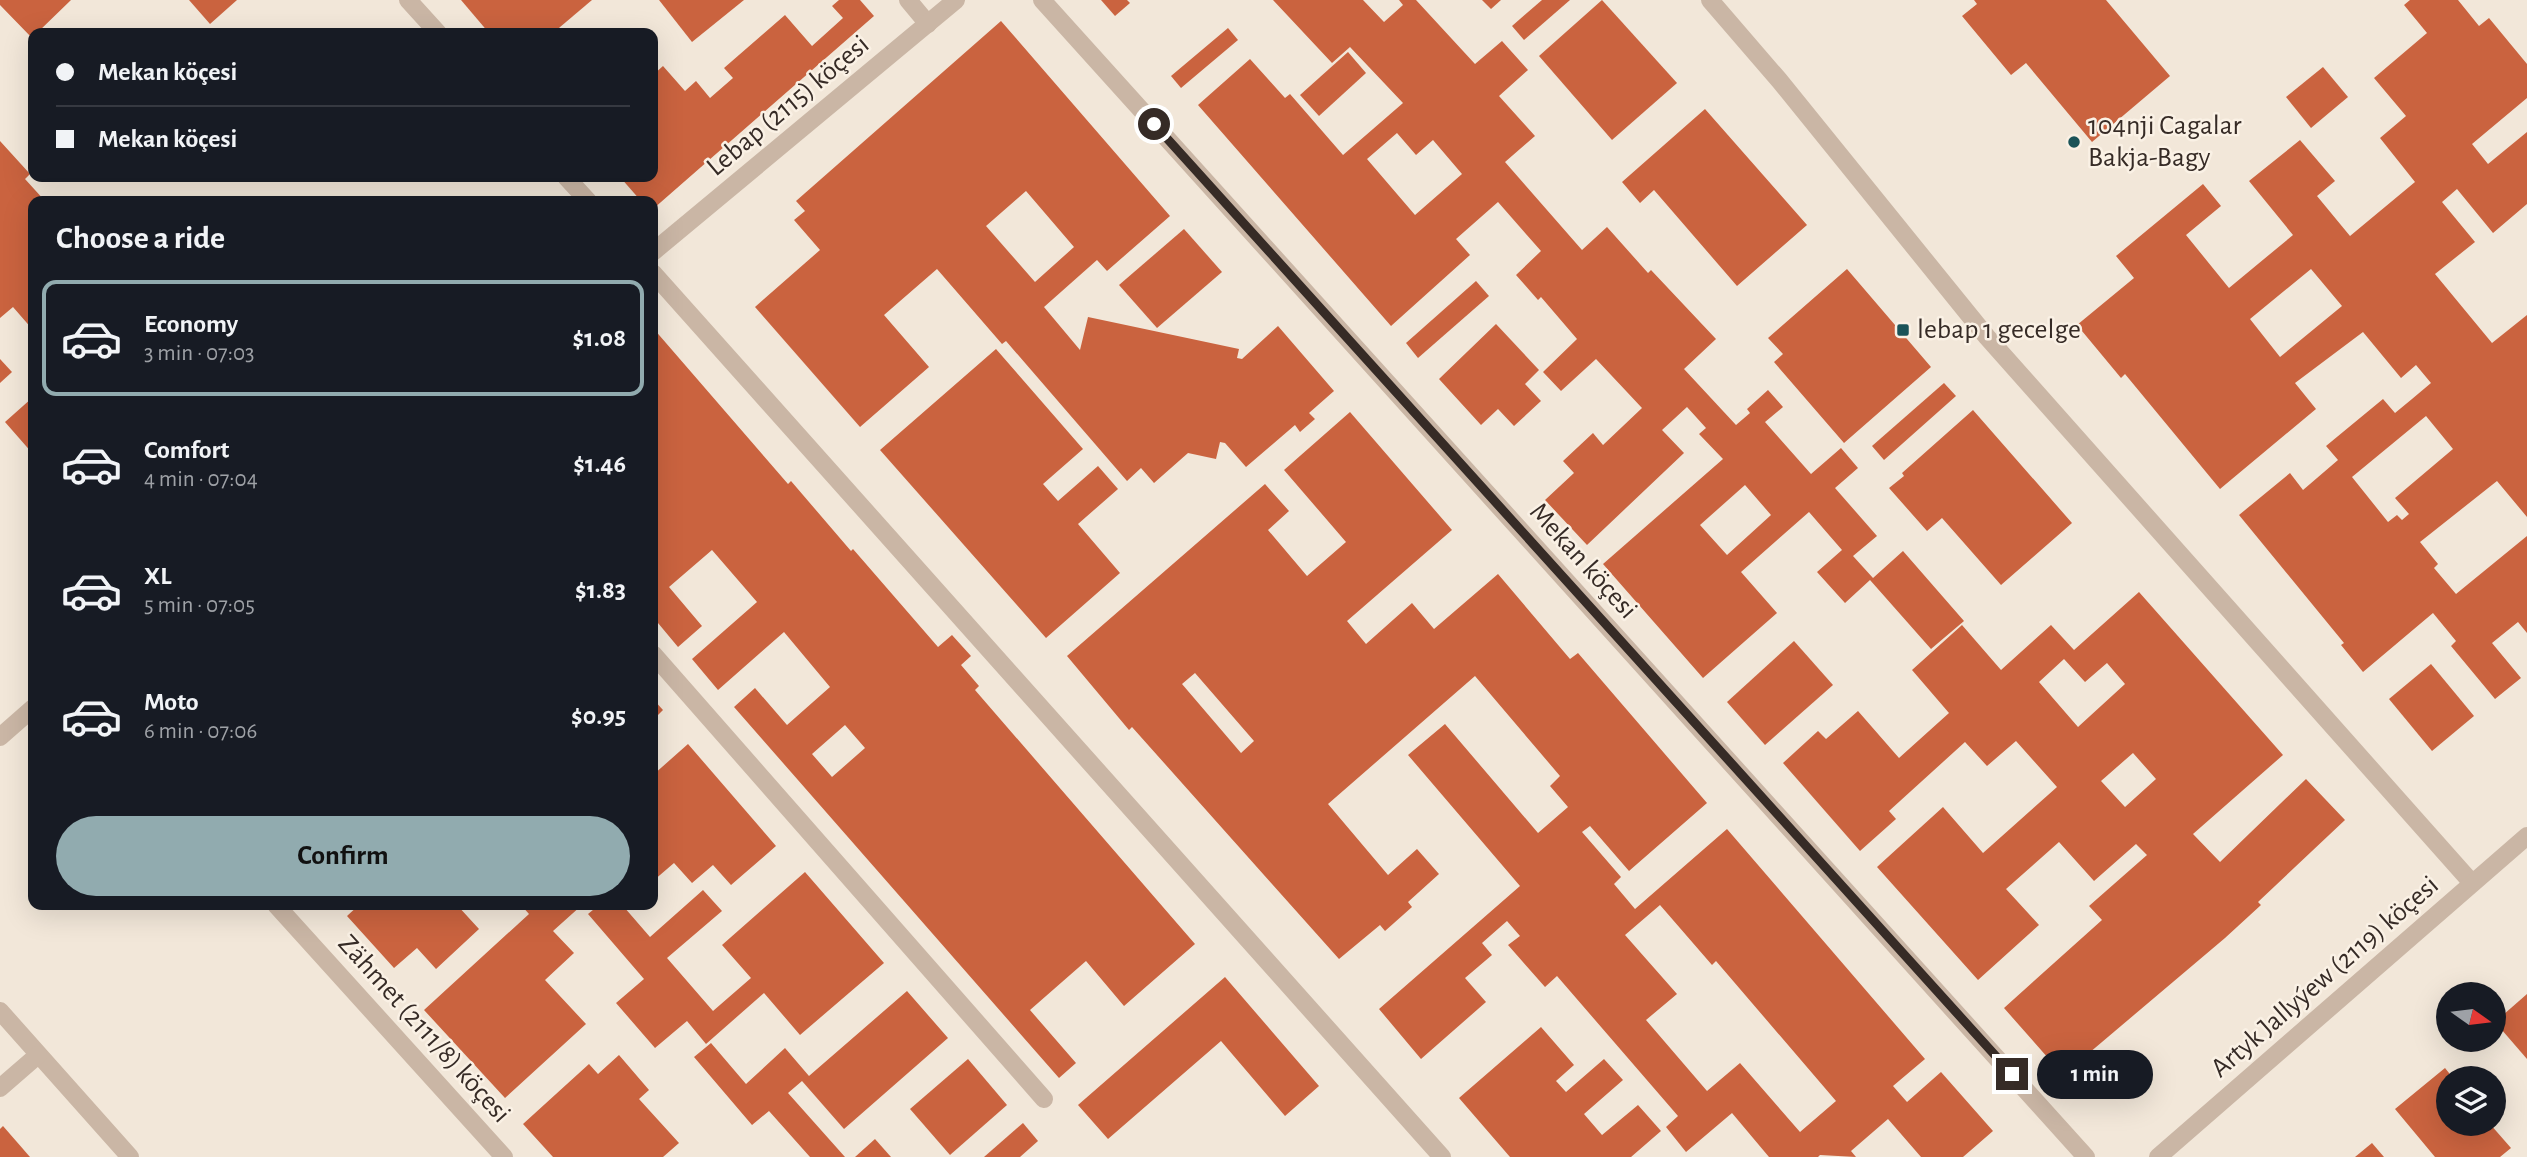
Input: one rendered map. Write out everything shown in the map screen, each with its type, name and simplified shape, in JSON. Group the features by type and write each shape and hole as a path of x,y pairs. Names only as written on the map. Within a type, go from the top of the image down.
{"street":[{"path":"408,0 433,28"},
{"path":"908,0 928,24"},
{"name":"Lebap (2115) köçesi","path":"658,248 957,0"},
{"name":"Mekan köçesi","path":"1042,0 2086,1157"},
{"path":"1710,0 1779,80 1987,337 2472,883"},
{"path":"571,182 583,196"},
{"path":"658,279 1442,1157"},
{"path":"658,660 1044,1098"},
{"path":"0,737 28,712"},
{"name":"Artyk Jallyýew (2119) köçesi","path":"2158,1157 2527,836"},
{"name":"Zähmet (2111/8) köçesi","path":"281,910 504,1157"},
{"path":"0,1011 130,1157"},
{"path":"0,1088 38,1055"}],"building":[{"path":"0,0 71,0 42,28 28,28 28,34 0,5"},
{"path":"189,0 237,0 210,24"},
{"path":"461,0 592,0 559,28 485,28"},
{"path":"659,0 744,0 692,42"},
{"path":"839,0 860,0 874,16 658,205 658,196 637,196 624,182 658,182 658,70 663,66 685,91 696,81 710,98 733,78 724,68 785,15 812,46 843,18 832,6"},
{"path":"1101,0 1127,0 1130,3 1115,16"},
{"path":"1273,0 1363,0 1384,22 1403,5 1399,0 1416,0 1475,64 1502,41 1528,70 1499,96 1535,136 1505,162 1582,250 1607,227 1648,273 1651,270 1716,339 1684,369 1736,425 1750,413 1747,409 1768,390 1783,407 1765,422 1811,474 1841,448 1858,468 1835,488 1877,536 1853,556 1873,578 1903,551 1964,621 1931,649 1870,580 1845,603 1817,572 1842,550 1809,512 1741,572 1777,613 1703,678 1603,564 1723,459 1699,434 1706,428 1687,407 1662,430 1684,453 1587,545 1545,500 1574,473 1563,461 1593,433 1603,445 1642,408 1596,359 1561,391 1543,372 1577,339 1541,297 1538,300 1516,275 1541,251 1498,202 1456,239 1470,255 1391,326 1198,105 1250,59 1285,98 1290,94 1343,155 1403,103 1350,47 1332,63","holes":["1397,133 1416,155 1433,140 1462,174 1415,215 1367,159","1745,485 1771,515 1727,555 1700,525"]},
{"path":"1482,0 1501,0 1491,9"},
{"path":"1542,0 1570,0 1524,40 1512,26"},
{"path":"1602,0 1677,83 1612,140 1539,56"},
{"path":"1974,0 2106,0 2170,76 2092,142 2026,63 2011,75 1962,16 1977,4"},
{"path":"2410,0 2458,0 2479,26 2489,18 2527,64 2527,98 2472,144 2488,164 2527,132 2527,204 2493,233 2457,189 2442,202 2475,242 2435,274 2492,343 2527,315 2527,517 2497,481 2420,542 2438,564 2434,568 2456,594 2527,536 2527,633 2518,622 2492,643 2521,678 2495,699 2451,646 2456,641 2433,613 2363,672 2341,645 2344,643 2239,515 2290,473 2303,490 2338,460 2326,446 2383,399 2395,413 2431,383 2416,365 2401,378 2363,332 2295,383 2316,409 2220,489 2125,374 2121,378 2077,325 2134,278 2116,256 2203,184 2221,206 2186,235 2229,288 2293,235 2249,181 2300,140 2335,181 2317,196 2350,236 2415,182 2380,138 2406,116 2374,78 2427,33 2404,5","holes":["2311,269 2342,306 2280,357 2250,319","2426,416 2453,449 2395,498 2409,514 2402,520 2397,515 2388,522 2352,477"]},
{"path":"1001,21 1170,216 1107,271 1097,260 1044,307 1080,350 1088,317 1239,349 1237,358 1242,359 1278,326 1334,391 1309,413 1315,419 1300,432 1295,425 1246,467 1225,443 1220,442 1216,459 1188,453 1154,483 1141,468 1127,481 1006,341 1002,344 937,269 884,315 929,367 860,427 755,307 820,250 794,220 805,211 796,201","holes":["1026,191 1074,247 1035,282 986,226"]},
{"path":"1228,28 1238,40 1181,88 1171,76"},
{"path":"1348,52 1366,73 1319,116 1300,95"},
{"path":"2323,67 2348,97 2311,128 2286,97"},
{"path":"1705,109 1807,225 1737,286 1654,190 1640,203 1622,182"},
{"path":"0,141 28,172 25,179 40,196 28,196 28,324 13,307 0,318"},
{"path":"1184,229 1222,272 1157,328 1119,285"},
{"path":"1847,269 1931,367 1844,443 1774,362 1783,354 1768,338"},
{"path":"1476,281 1489,296 1418,358 1406,343"},
{"path":"1496,324 1539,370 1525,384 1541,401 1514,426 1498,409 1481,425 1439,379"},
{"path":"658,334 788,484 791,481 938,647 952,635 971,656 961,665 979,686 975,690 1195,944 1124,1006 1086,961 1030,1010 1076,1063 1059,1078 734,707 755,688 787,725 830,687 784,632 718,690 692,659 757,602 712,550 669,587 702,626 678,647 658,623","holes":["845,725 865,748 832,777 812,754"]},
{"path":"996,349 1083,449 1043,484 1058,501 1098,466 1118,489 1078,524 1120,573 1046,638 880,450"},
{"path":"0,359 12,372 0,383"},
{"path":"1944,383 1956,396 1884,460 1872,446"},
{"path":"28,402 28,448 5,422"},
{"path":"1973,410 2072,523 2001,585 1942,518 1927,531 1889,488 1904,476 1902,473"},
{"path":"1350,412 1452,530 1347,621 1366,644 1412,603 1434,629 1498,574 1570,659 1578,653 1707,803 1629,871 1590,826 1582,832 1621,877 1614,884 1635,909 1727,829 1925,1059 1893,1086 1907,1102 1941,1072 1993,1131 1963,1157 1921,1157 1888,1119 1851,1151 1856,1157 1769,1157 1732,1113 1686,1152 1666,1127 1678,1116 1557,976 1545,987 1508,945 1520,936 1507,921 1482,943 1492,955 1465,978 1486,1002 1421,1059 1379,1009 1520,886 1408,755 1445,724 1538,833 1568,807 1550,786 1560,776 1475,676 1328,804 1388,875 1417,849 1439,874 1408,902 1412,907 1385,931 1380,925 1339,959 1132,727 1129,730 1067,656 1265,484 1289,511 1268,530 1307,576 1346,542 1284,470","holes":["1195,673 1254,741 1241,753 1182,684","1660,905 1712,965 1716,961 1836,1101 1800,1132 1740,1063 1707,1091 1646,1020 1677,994 1625,935"]},
{"path":"2139,592 2283,755 2193,834 2220,862 2306,779 2345,820 2258,902 2261,905 2225,938 2063,1075 2004,1008 2102,920 2089,906 2147,855 2136,844 2094,881 2059,842 2006,889 2039,925 1978,980 1877,867 1943,807 1983,853 2057,787 2016,741 1987,766 1965,742 1889,811 1896,819 1860,851 1783,763 1818,731 1826,739 1858,711 1899,758 1949,713 1912,670 1962,625 2001,670 2051,625 2074,650","holes":["2064,659 2085,682 2107,663 2125,684 2078,727 2039,682","2133,753 2156,779 2125,807 2101,781"]},
{"path":"1794,641 1833,685 1765,745 1727,702"},
{"path":"2431,664 2474,716 2432,751 2389,699"},
{"path":"688,744 776,846 731,885 713,865 692,883 674,863 658,877 658,771"},
{"path":"805,872 884,963 800,1035 764,993 706,1044 687,1021 655,1048 616,1003 644,979 588,914 593,910 627,910 650,937 703,890 722,911 667,958 713,1011 751,978 722,945"},
{"path":"354,910 462,910 479,929 436,969 417,948 394,968 347,916"},
{"path":"525,910 576,910 553,931 574,953 545,980 586,1024 505,1098 424,1010 529,914"},
{"path":"1225,977 1319,1086 1285,1116 1221,1041 1108,1139 1078,1105"},
{"path":"907,991 948,1038 844,1129 802,1081 788,1093 845,1157 810,1157 769,1111 752,1125 694,1057 711,1043 746,1084 785,1048 809,1076"},
{"path":"2527,994 2527,1059 2506,1035 2506,1012"},
{"path":"1541,1027 1574,1065 1556,1081 1566,1092 1604,1059 1623,1080 1584,1114 1602,1135 1638,1105 1661,1131 1631,1157 1510,1157 1459,1098"},
{"path":"619,1055 649,1090 639,1099 679,1143 663,1157 553,1157 523,1124 589,1064 598,1074"},
{"path":"968,1059 1007,1105 950,1155 910,1109"},
{"path":"2436,1075 2436,1136 2500,1136 2511,1148 2500,1157 2435,1157 2395,1109"},
{"path":"1023,1123 1038,1141 1020,1157 984,1157"},
{"path":"3,1126 30,1157 0,1157 0,1129"},
{"path":"875,1139 891,1157 855,1157"},
{"path":"2372,1143 2384,1157 2355,1157"}],"place":[{"name":"104nji Cagalar Bakja-Bagy","path":"2074,142"},
{"name":"lebap 1 gecelge","path":"1903,330"}],"route":[{"path":"1154,124 2012,1074"}]}
